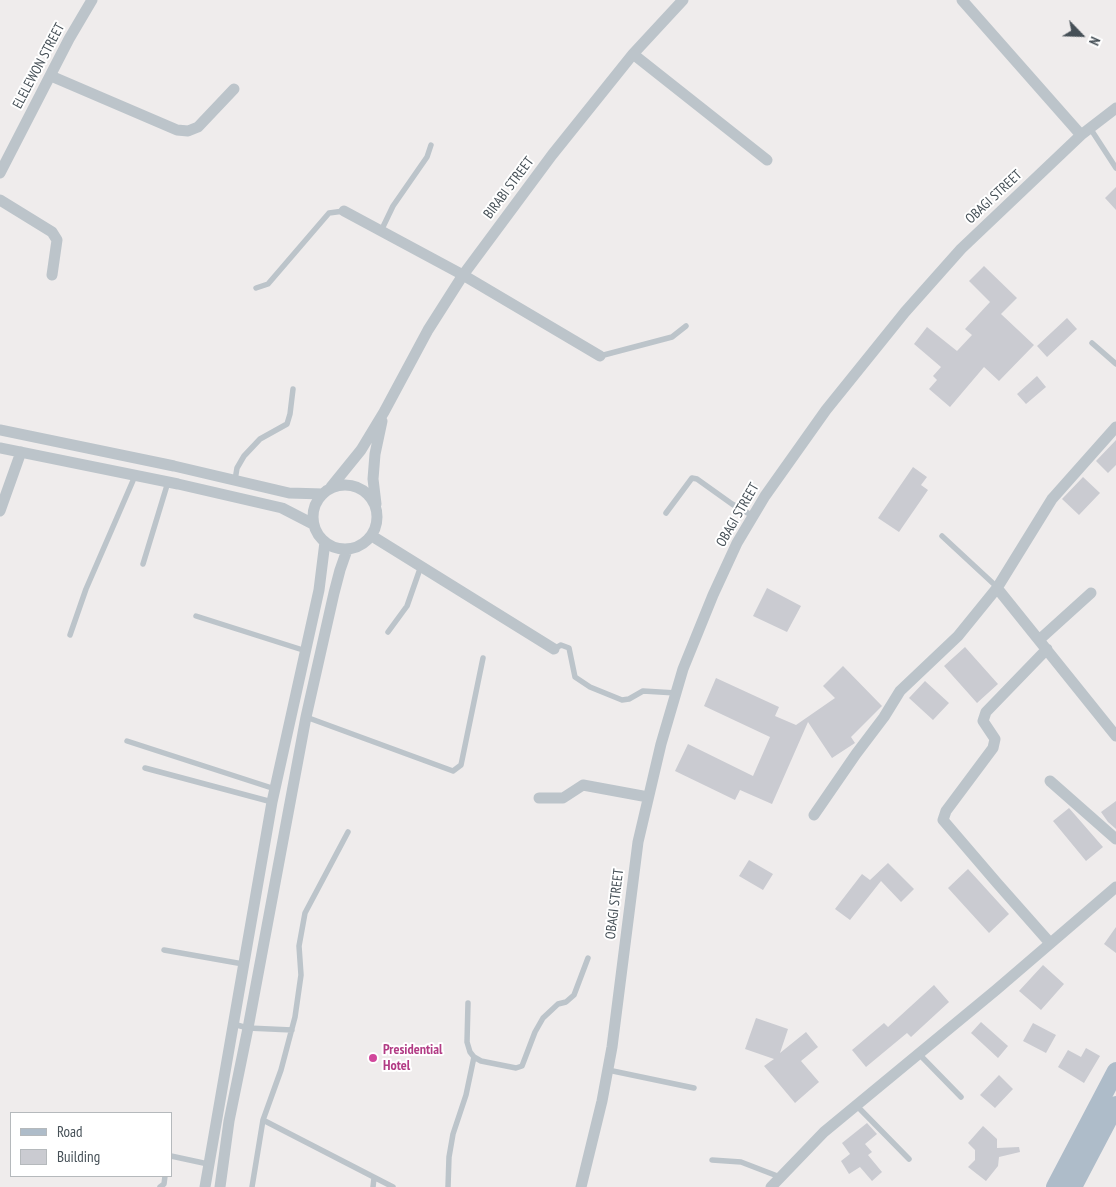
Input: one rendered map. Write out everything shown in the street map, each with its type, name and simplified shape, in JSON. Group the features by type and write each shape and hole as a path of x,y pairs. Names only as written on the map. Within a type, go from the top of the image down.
{"main road":[{"path":"1055,1187 1116,1071"},
{"path":"1073,1187 1107,1129 1116,1105"}],"street":[{"name":"ELELEWON STREET","path":"0,173 92,0"},
{"name":"BIRABI STREET","path":"384,412 428,330 463,275 552,156 633,54 683,0"},
{"path":"962,0 1085,132"},
{"path":"633,54 766,160"},
{"path":"50,76 177,130 188,131 198,127 234,88"},
{"name":"OBAGI STREET","path":"581,1187 608,1070 638,842 648,797 683,669 713,595 737,543 765,496 826,410 905,312 961,249 1085,132 1116,108"},
{"path":"0,200 52,232 57,240 52,274"},
{"path":"344,211 463,275 600,356"},
{"path":"384,412 374,454 373,479 378,516 377,526 372,536 361,545 348,550 331,547 317,534 313,524 316,502 361,450 384,412"},
{"path":"814,815 884,717 900,691 958,636 997,588 1052,499 1116,427"},
{"path":"0,430 138,458 289,493 327,490 342,484 353,485 363,489 371,496 376,505"},
{"path":"0,448 168,482 282,508 313,524"},
{"path":"0,511 21,452"},
{"path":"372,536 554,649"},
{"path":"205,1187 272,802 319,590 324,542"},
{"path":"220,1187 229,1121 306,718 336,586 348,550"},
{"path":"997,588 1115,734"},
{"path":"1050,943 943,820 946,811 993,748 995,739 983,721 986,712 1043,645 1091,593"},
{"path":"1050,781 1116,839"},
{"path":"539,798 563,798 583,785 648,797"},
{"path":"771,1187 824,1132 1116,887"},
{"path":"216,1118 229,1121"}],"lane":[{"path":"1085,132 1116,168"},
{"path":"381,231 400,194 427,157 430,145"},
{"path":"256,288 268,284 330,213 344,211"},
{"path":"600,356 672,337 686,326"},
{"path":"1092,343 1116,364"},
{"path":"234,480 237,468 244,456 260,439 287,424 293,389"},
{"path":"70,635 86,589 135,476"},
{"path":"666,513 692,478 697,479 732,504 754,516"},
{"path":"143,564 168,482"},
{"path":"942,536 997,588"},
{"path":"388,632 406,606 421,566"},
{"path":"196,616 306,651"},
{"path":"554,649 561,645 569,648 575,677 590,687 622,700 643,691 676,693"},
{"path":"306,718 453,771 460,765 483,658"},
{"path":"127,741 276,789"},
{"path":"145,768 272,802"},
{"path":"252,1187 263,1120 281,1070 292,1030 301,975 299,946 305,913 348,832"},
{"path":"164,950 244,964"},
{"path":"468,1003 467,1042 474,1058 516,1068 522,1066 535,1032 543,1018 558,1004 566,1002 574,995 588,958"},
{"path":"233,1024 248,1028 292,1030"},
{"path":"918,1054 961,1097"},
{"path":"448,1187 449,1157 453,1134 466,1095 474,1058"},
{"path":"608,1070 694,1088"},
{"path":"856,1105 909,1159"},
{"path":"263,1120 393,1187"},
{"path":"172,1156 208,1164"},
{"path":"712,1160 741,1162 780,1177"},
{"path":"372,1187 374,1178"}],"building":[{"path":"1116,187 1116,210 1105,198"},
{"path":"984,266 1017,298 1001,314 1034,345 999,381 984,367 950,407 929,389 937,380 933,376 941,367 914,344 927,327 957,351 972,335 965,329 990,302 969,281"},
{"path":"1067,318 1077,329 1047,357 1037,346"},
{"path":"1037,376 1046,387 1026,404 1017,394"},
{"path":"1116,440 1116,465 1108,473 1096,461"},
{"path":"913,467 927,477 921,485 928,490 899,532 878,518"},
{"path":"1083,477 1100,493 1079,515 1062,499"},
{"path":"767,588 801,606 787,632 753,616"},
{"path":"965,647 998,684 977,703 944,666"},
{"path":"843,666 882,706 851,737 855,743 832,758 808,722 772,804 740,790 735,800 675,771 688,744 753,776 770,737 704,706 716,678 779,707 775,716 796,725 835,698 823,686"},
{"path":"925,681 949,703 933,720 909,698"},
{"path":"1116,801 1116,829 1101,812"},
{"path":"1069,808 1103,847 1086,861 1053,821"},
{"path":"749,860 773,874 763,890 739,876"},
{"path":"888,863 914,889 901,902 881,881 850,920 835,909 862,874 870,880"},
{"path":"968,869 1009,914 989,933 948,888"},
{"path":"1116,927 1116,953 1104,944"},
{"path":"1043,965 1064,984 1041,1010 1019,991"},
{"path":"934,985 949,1002 911,1037 907,1033 866,1067 852,1050 884,1023 888,1027"},
{"path":"756,1018 788,1029 780,1053 806,1032 818,1047 801,1061 819,1082 795,1103 764,1066 774,1059 745,1049"},
{"path":"981,1022 1008,1046 998,1058 971,1033"},
{"path":"1033,1023 1056,1035 1046,1053 1023,1041"},
{"path":"1086,1048 1100,1056 1084,1083 1058,1067 1068,1050 1081,1057"},
{"path":"999,1075 1013,1089 995,1108 980,1095"},
{"path":"867,1123 877,1134 865,1144 872,1152 868,1155 882,1172 872,1181 860,1167 849,1174 841,1161 850,1154 842,1143"},
{"path":"983,1126 997,1139 997,1148 1019,1147 1020,1152 999,1157 998,1166 986,1181 968,1167 975,1160 975,1150 968,1143"}],"place":[{"name":"Presidential Hotel","path":"373,1058"}]}
